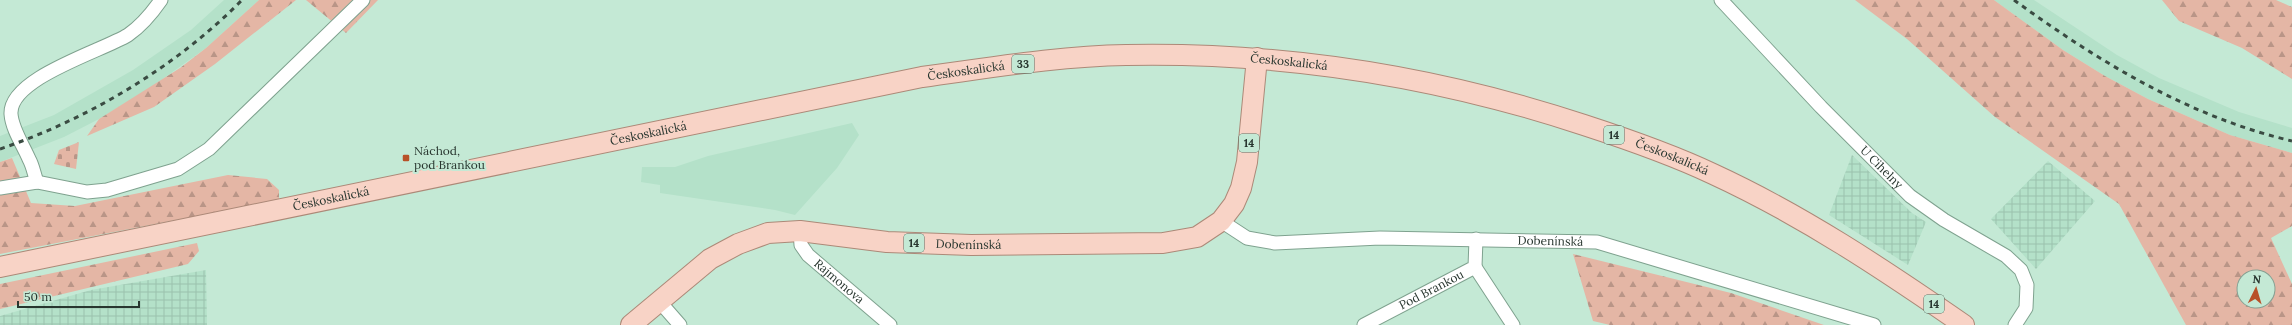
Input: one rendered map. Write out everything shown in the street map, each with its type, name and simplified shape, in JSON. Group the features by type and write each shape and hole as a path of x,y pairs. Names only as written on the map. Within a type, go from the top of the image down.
{"main road":[{"name":"Českoskalická","path":"0,267 922,77 1055,60 1124,54 1257,58 1354,70 1438,84 1527,107 1639,143 1712,173 1826,233 1964,325"},
{"name":"Dobenínská","path":"631,325 710,259 738,244 768,233 800,231 888,242 933,244 1163,243 1197,237 1221,221 1238,197 1245,176 1257,58"}],"street":[{"path":"37,182 30,161 12,121 11,108 14,101 28,86 52,71 128,34 150,16 161,0"},
{"path":"0,188 37,182 87,192 107,190 178,169 209,149 363,0"},
{"name":"U Cihelny","path":"1720,0 1821,107 1910,196 1944,220 2006,256 2021,270 2027,285 2026,308 2015,325"},
{"name":"Dobenínská","path":"1221,221 1247,238 1275,243 1380,238 1597,242 1874,325"},
{"name":"Rajmonova","path":"800,231 801,245 808,255 890,325"},
{"name":"Pod Brankou","path":"1367,324 1475,267 1476,239"},
{"path":"1475,267 1513,325"},
{"path":"659,301 680,325"}],"shaded area":[{"path":"224,0 259,0 206,48 146,91 99,119 64,137 0,162 0,136 54,115 133,70 191,30"},
{"path":"1994,0 2034,0 2117,55 2159,78 2239,112 2292,128 2292,153 2230,135 2148,99 2105,76 2063,50"},
{"path":"852,123 859,135 837,168 795,215 775,210 660,193 660,185 641,182 642,167 675,167 708,156"},
{"path":"1852,155 1912,213 1926,222 1908,265 1829,215"},
{"path":"2048,161 2095,201 2036,269 1991,219"},
{"path":"206,270 207,325 0,325 0,316 91,290"}],"green space":[{"path":"259,0 296,0 215,64 154,107 87,136 99,119 180,68 206,48"},
{"path":"306,0 378,0 346,33"},
{"path":"1855,0 1994,0 2063,50 2105,76 2148,99 2230,135 2292,153 2292,226 2271,238 2292,284 2292,325 2186,325 2119,204 1995,117 1907,39"},
{"path":"2162,0 2276,0 2292,7 2292,79 2242,48 2179,21"},
{"path":"79,142 76,169 54,164 59,150"},
{"path":"12,158 31,203 75,206 228,175 267,179 279,190 279,200 0,254 0,162"},
{"path":"197,243 199,251 188,264 0,309 0,284"},
{"path":"1573,254 1731,293 1824,325 1610,325 1593,321"}],"railway":[{"path":"0,149 33,137 66,122 98,106 160,69 189,47 242,0"},
{"path":"2014,0 2046,23 2112,65 2181,102 2254,131 2292,141"}],"place":[{"name":"Náchod, pod Brankou","path":"406,158"}]}
